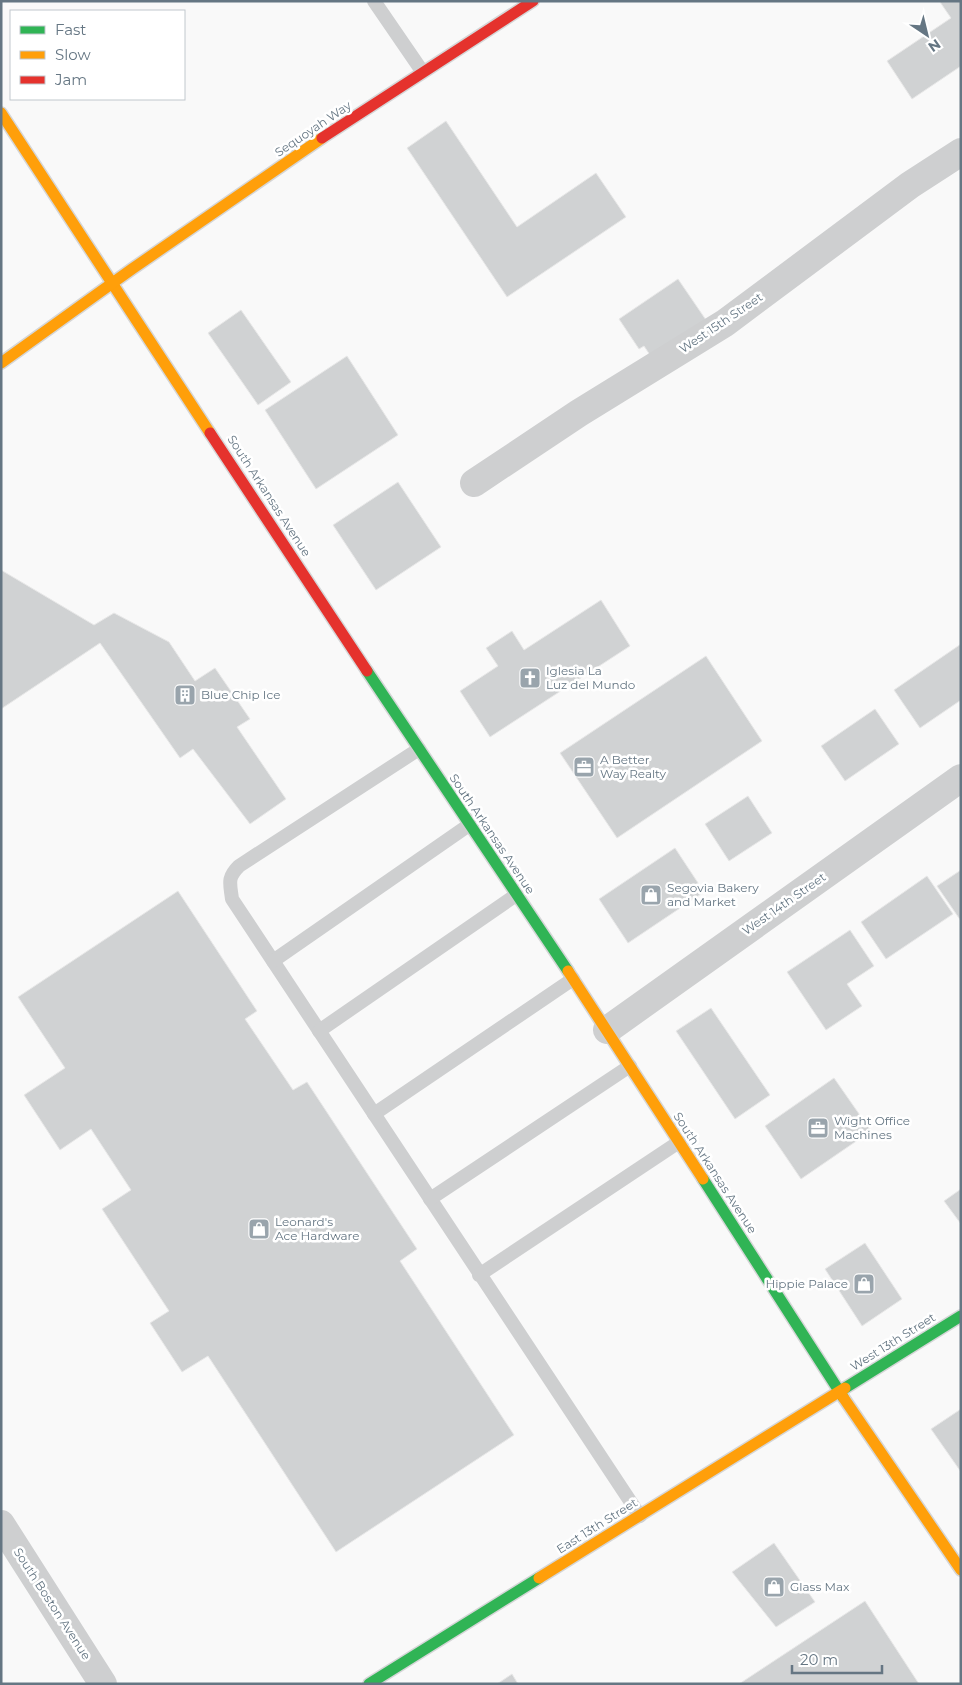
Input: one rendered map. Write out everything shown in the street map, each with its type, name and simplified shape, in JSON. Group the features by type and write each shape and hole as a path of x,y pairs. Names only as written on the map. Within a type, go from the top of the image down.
{"main road":[{"name":"Sequoyah Way","path":"1,363 111,282 422,71 533,1"},
{"name":"South Arkansas Avenue","path":"1,113 341,633 607,1030 840,1392 961,1570"},
{"name":"West 13th Street","path":"840,1392 961,1316"},
{"name":"East 13th Street","path":"369,1684 840,1392"}],"street":[{"name":"West 15th Street","path":"474,483 579,413 725,323 910,185 961,152"},
{"name":"West 14th Street","path":"607,1030 961,778"},
{"name":"South Boston Avenue","path":"1,1524 103,1684"}],"lane":[{"path":"374,1 422,71"},
{"path":"419,749 239,866 229,881 232,899 640,1516"},
{"path":"273,961 469,825"},
{"path":"319,1031 516,895"},
{"path":"374,1114 573,979"},
{"path":"430,1199 630,1066"},
{"path":"479,1275 679,1142"}],"building":[{"path":"961,1 961,66 912,99 887,61 951,18 940,2"},
{"path":"446,121 517,227 596,173 626,217 507,297 407,148"},
{"path":"678,279 719,339 664,376 644,346 639,349 619,319"},
{"path":"241,310 291,382 258,405 208,333"},
{"path":"347,356 398,435 316,489 265,410"},
{"path":"398,482 441,547 376,590 333,525"},
{"name":"Blue Chip Ice","path":"1,570 94,625 114,613 169,642 195,681 215,668 250,719 237,727 286,799 250,824 193,749 180,758 100,643 1,709"},
{"name":"Iglesia La Luz del Mundo","path":"601,600 630,646 490,737 460,691 498,666 486,648 512,631 524,650"},
{"path":"961,644 961,700 920,728 894,690"},
{"path":"706,656 762,741 617,838 560,753"},
{"path":"875,709 899,744 845,781 821,746"},
{"path":"748,796 772,833 729,861 705,824"},
{"name":"Segovia Bakery and Market","path":"675,848 704,892 628,943 599,899"},
{"path":"961,870 961,921 937,886"},
{"path":"927,876 953,914 886,959 861,922"},
{"name":"Leonard's Ace Hardware","path":"178,891 257,1011 245,1019 293,1090 307,1082 417,1249 400,1261 514,1435 336,1552 208,1356 182,1372 150,1323 169,1311 102,1209 131,1190 91,1129 60,1150 24,1095 65,1068 18,997"},
{"path":"850,930 874,966 847,984 862,1006 826,1030 787,972"},
{"path":"711,1008 770,1095 735,1119 676,1031"},
{"name":"Wight Office Machines","path":"834,1078 871,1131 801,1179 765,1126"},
{"path":"961,1189 961,1224 944,1201"},
{"name":"Hippie Palace","path":"865,1243 902,1299 862,1326 825,1269"},
{"path":"961,1409 961,1472 931,1429"},
{"name":"Glass Max","path":"774,1543 815,1602 776,1627 732,1572"},
{"path":"865,1601 919,1684 739,1684"},
{"path":"512,1674 518,1684 497,1684"}],"traffic: fast":[{"path":"367,671 568,971"},
{"path":"703,1179 843,1397"},
{"path":"845,1388 961,1316"},
{"path":"369,1684 539,1578"}],"traffic: slow":[{"path":"1,113 210,433"},
{"path":"1,363 132,269 322,138"},
{"path":"568,971 703,1179"},
{"path":"539,1578 845,1388"},
{"path":"843,1397 961,1570"}],"traffic: jam":[{"path":"322,138 533,1"},
{"path":"210,433 367,671"}],"place":[{"name":"Iglesia La Luz del Mundo","path":"530,678"},
{"name":"Blue Chip Ice","path":"185,695"},
{"name":"A Better Way Realty","path":"584,767"},
{"name":"Segovia Bakery and Market","path":"651,895"},
{"name":"Wight Office Machines","path":"818,1128"},
{"name":"Leonard's Ace Hardware","path":"259,1229"},
{"name":"Hippie Palace","path":"864,1284"},
{"name":"Glass Max","path":"774,1587"}]}
